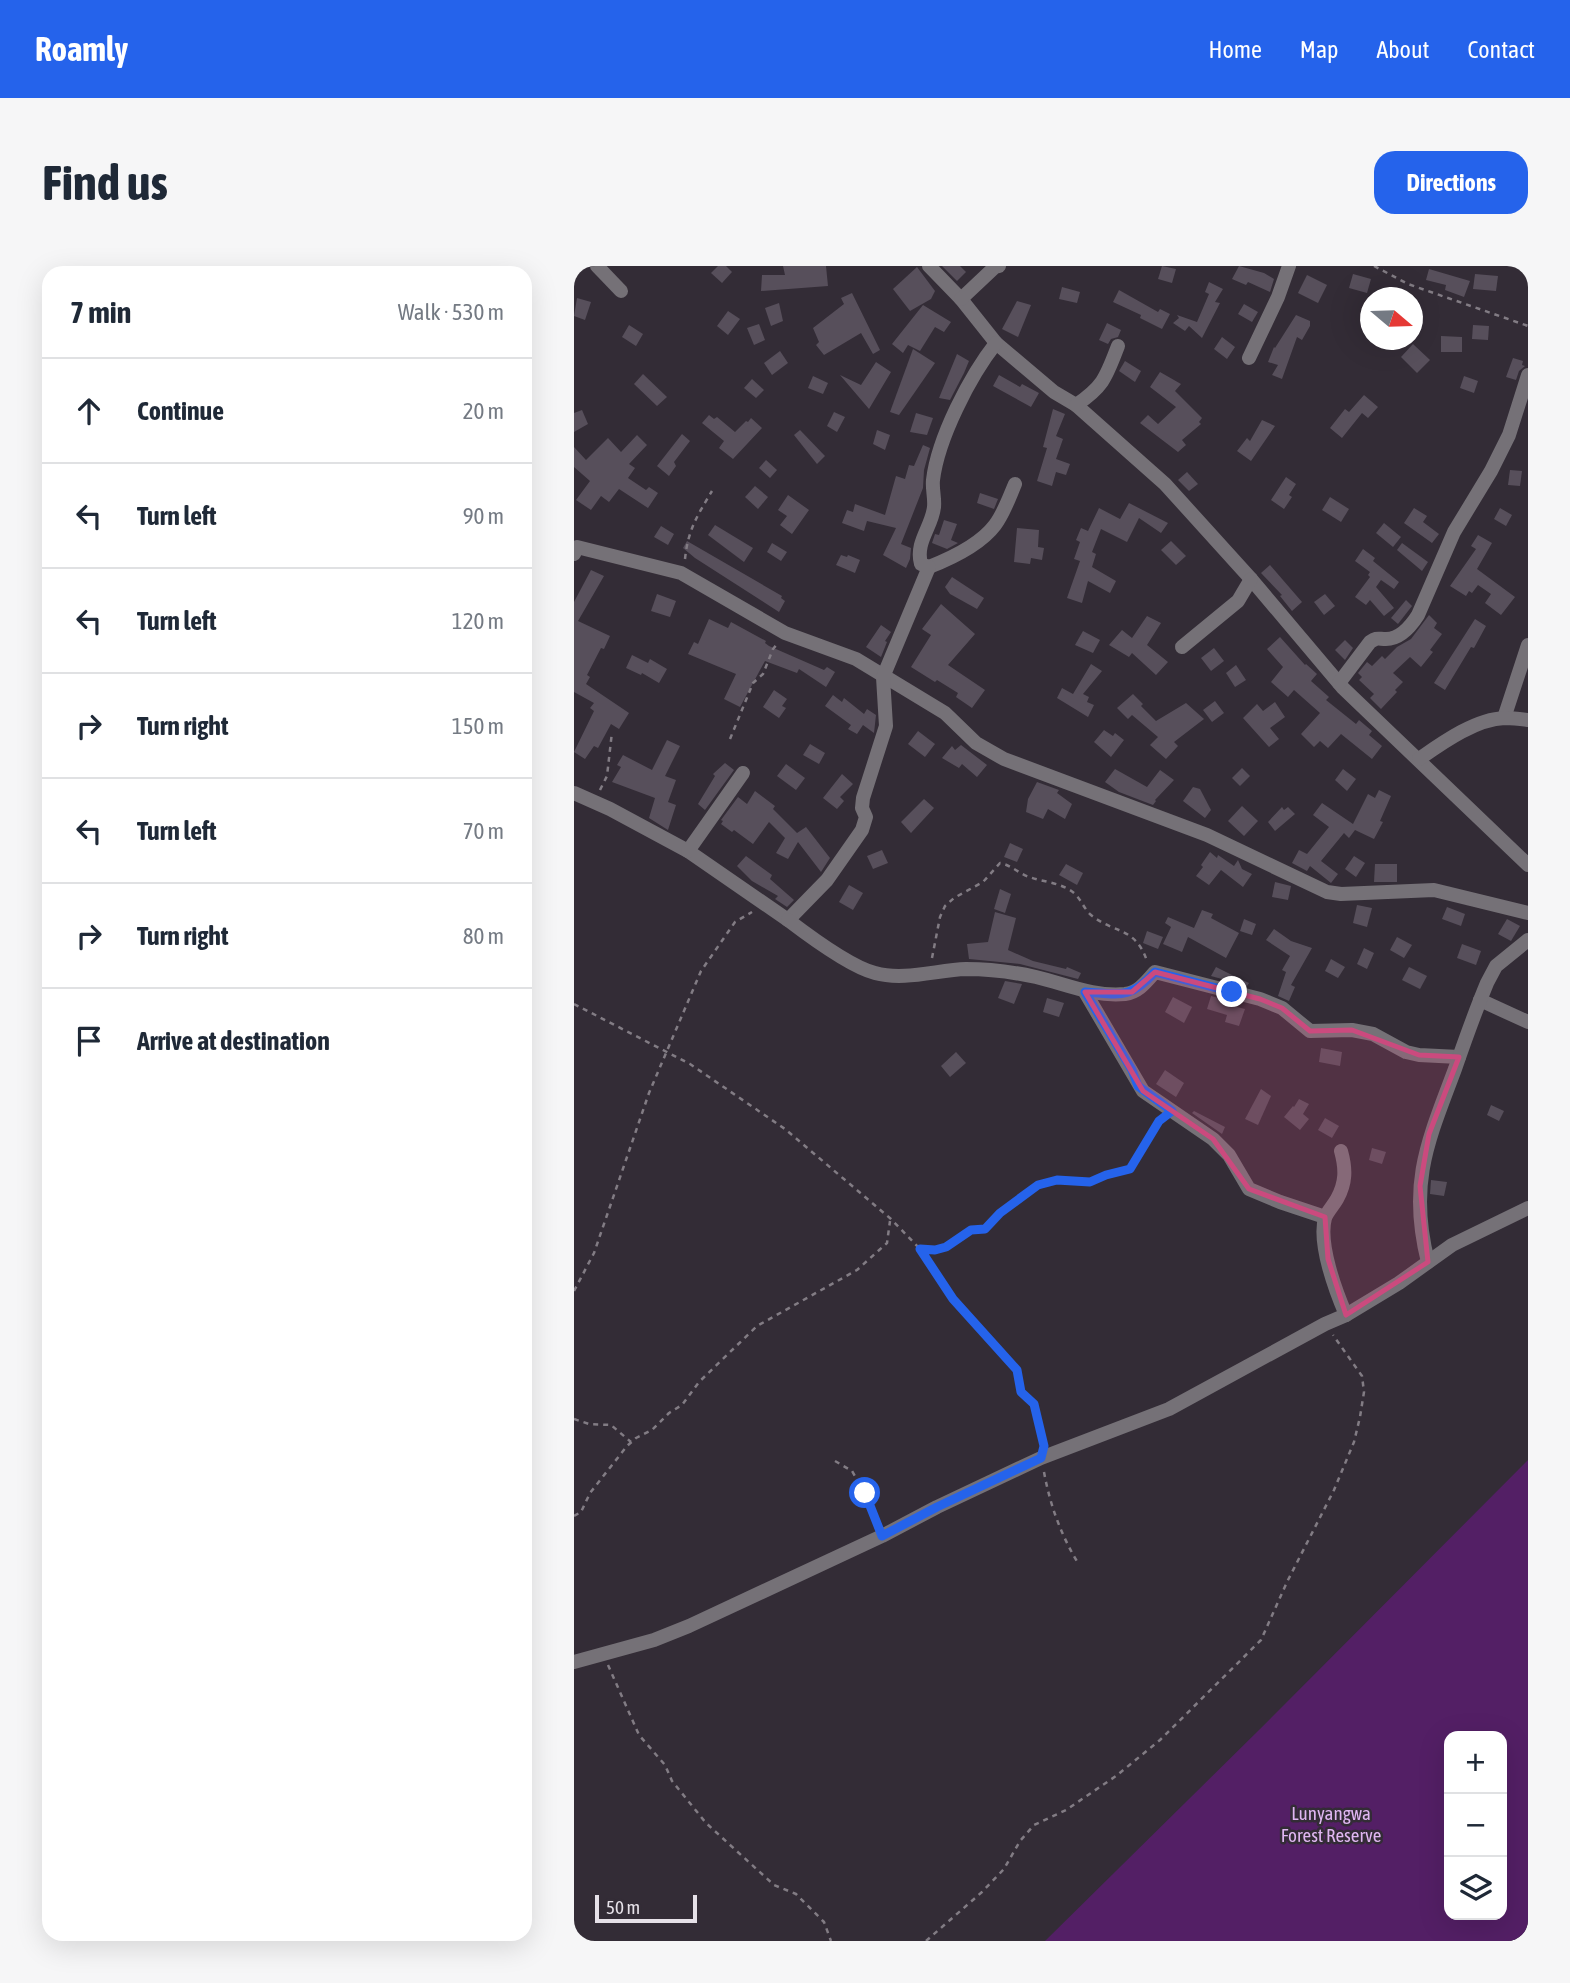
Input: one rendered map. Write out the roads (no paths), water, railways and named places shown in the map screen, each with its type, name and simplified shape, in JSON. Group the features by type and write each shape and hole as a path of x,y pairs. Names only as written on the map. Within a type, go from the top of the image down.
{"street":[{"path":"597,266 621,291"},
{"path":"929,266 961,299 996,343 1054,392 1076,405 1165,484 1251,579 1339,683 1520,851 1528,865"},
{"path":"961,299 999,266"},
{"path":"1249,358 1278,297 1289,266"},
{"path":"996,343 983,359 962,396 937,461 933,478 934,507 920,549 921,564 929,567 952,559 986,534 1002,513 1015,484"},
{"path":"1076,405 1096,391 1107,374 1118,346"},
{"path":"1339,683 1370,642 1376,638 1396,637 1414,622 1423,607 1454,532 1492,471 1509,435 1528,375"},
{"path":"575,550 681,573 785,633 856,659 937,708 976,743 1004,759 1207,835 1327,892 1354,894 1434,890 1528,913"},
{"path":"788,920 827,880 862,830 866,817 862,808 863,798 886,726 883,677 929,567"},
{"path":"1182,647 1238,601 1251,579"},
{"path":"1504,718 1528,645"},
{"path":"1419,759 1456,734 1504,718 1528,720"},
{"path":"688,851 743,773"},
{"path":"574,793 688,851 862,969 878,974 969,969 1038,977 1085,992 1132,992 1141,988 1155,972 1261,999 1282,1008 1310,1031 1352,1030 1373,1034 1406,1052 1459,1057"},
{"path":"1428,1262 1419,1212 1420,1186 1430,1134 1480,1000 1496,966 1528,940"},
{"path":"1085,992 1132,1070 1138,1086 1213,1139 1229,1155 1249,1189 1325,1217"},
{"path":"1480,1000 1528,1022"},
{"path":"1341,1152 1345,1178 1338,1198 1325,1217 1324,1234 1328,1259 1346,1315"},
{"path":"574,1662 603,1656 689,1626 1041,1458 1169,1409 1346,1315 1399,1283 1452,1245 1528,1208"}],"park label":[{"name":"Lunyangwa Forest Reserve","path":"1331,1824"}]}
